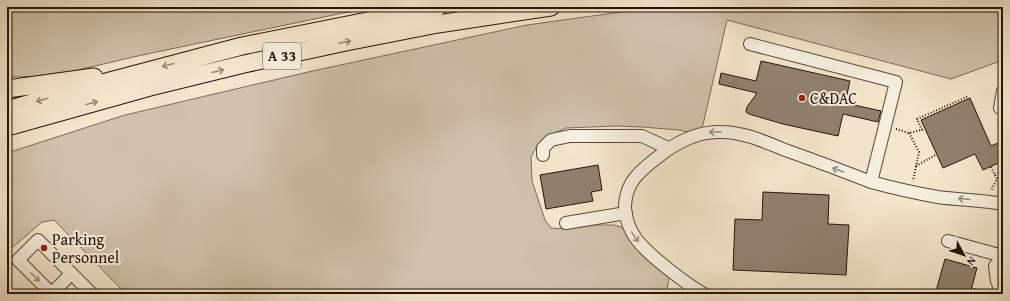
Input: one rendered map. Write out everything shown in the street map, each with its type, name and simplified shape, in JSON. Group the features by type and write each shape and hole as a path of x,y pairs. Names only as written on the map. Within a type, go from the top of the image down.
{"highway":[{"name":"A 33","path":"7,110 242,46 438,7"},
{"name":"A 33","path":"7,127 150,87 244,64 438,24 551,7"},
{"path":"7,89 73,79 146,71"},
{"path":"7,133 55,113"}],"street":[{"path":"750,44 896,82 871,182"},
{"path":"1000,108 1003,90"},
{"path":"704,294 681,279 640,244 634,236 627,221 625,204 626,196 632,181 644,169 668,148 707,132 734,133 748,136 871,182 912,192 938,197 1003,204"},
{"path":"543,155 543,148 551,140 570,136 642,136 668,148"},
{"path":"566,223 626,213"},
{"path":"71,274 52,294 18,260 38,240 92,294"},
{"path":"948,241 1003,256 995,266 997,281 996,293"}],"path":[{"path":"922,130 917,119 969,96"},
{"path":"885,126 910,133 926,129"},
{"path":"910,133 919,152 912,192"},
{"path":"916,166 937,154"},
{"path":"986,201 997,179 991,167"},
{"path":"995,175 1002,171"},
{"path":"972,288 996,293"},
{"path":"975,294 976,290"}],"shaded area":[{"path":"7,7 386,7 343,13 142,55 52,76 7,77"},
{"path":"657,7 1003,7 1003,60 951,79 727,20 702,129 693,133 679,130 617,126 566,128 552,134 538,144 531,157 532,181 545,220 551,228 567,229 596,225 614,225 624,228 670,273 666,294 126,294 54,220 42,222 7,252 7,153 125,115 308,72 527,25"}],"building":[{"path":"761,61 850,81 845,103 881,111 878,122 843,114 838,136 783,124 749,114 746,112 747,107 757,93 719,84 721,73 756,81"},
{"path":"970,98 991,146 1003,141 1003,161 983,170 975,154 943,168 921,120"},
{"path":"598,165 602,190 591,192 593,201 546,209 540,175"},
{"path":"763,192 829,195 828,224 849,225 846,275 733,270 735,219 762,220"},
{"path":"945,259 977,268 970,294 947,294 936,291"}],"place":[{"name":"C&DAC","path":"802,98"},
{"name":"Parking Personnel","path":"44,248"}]}
